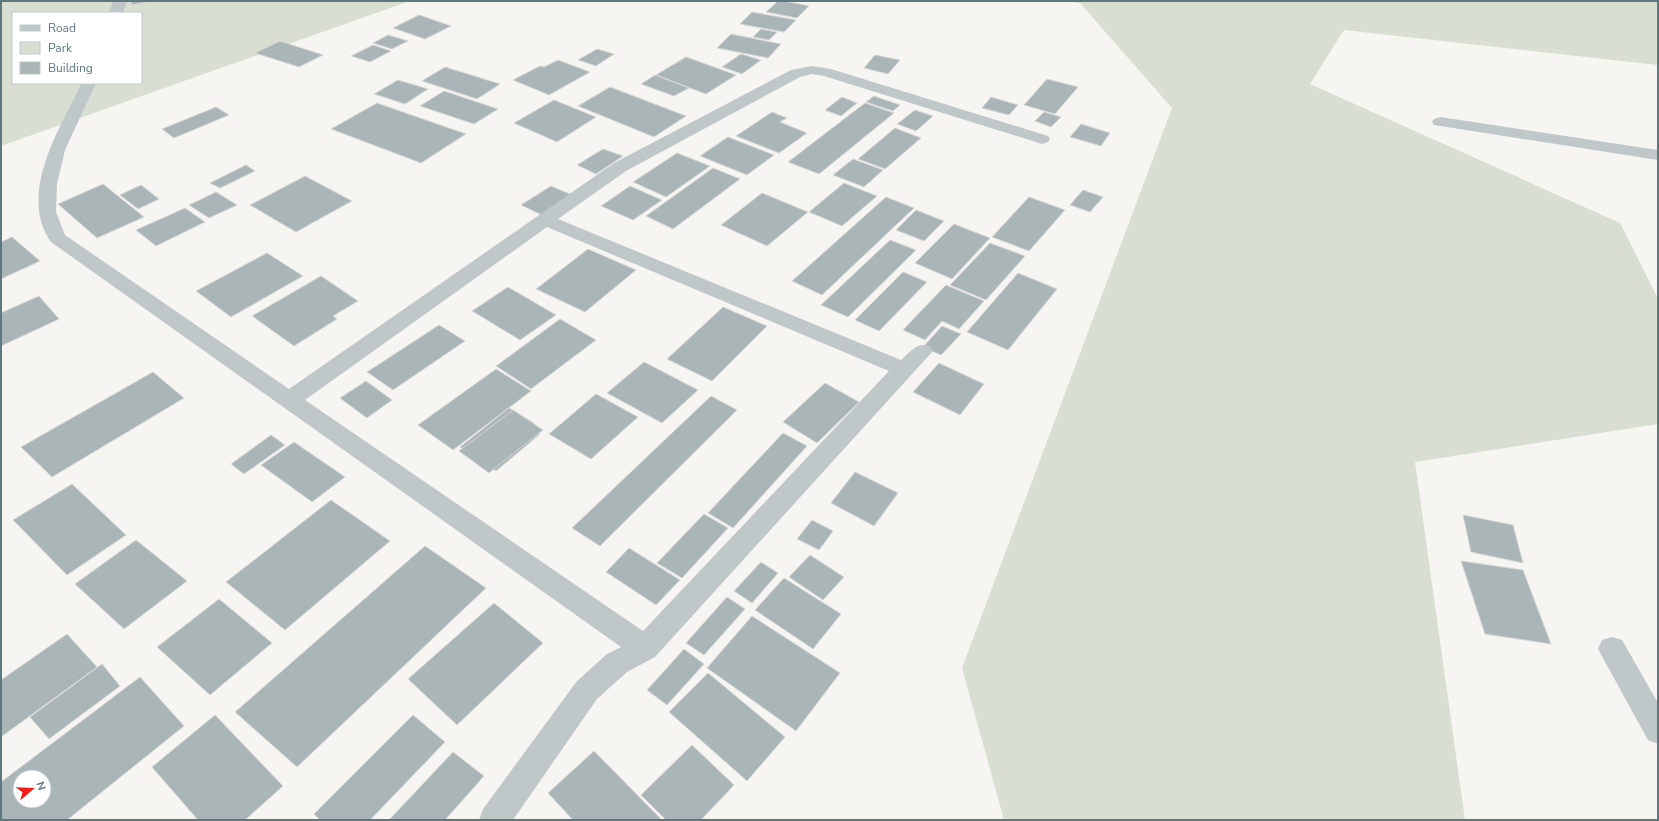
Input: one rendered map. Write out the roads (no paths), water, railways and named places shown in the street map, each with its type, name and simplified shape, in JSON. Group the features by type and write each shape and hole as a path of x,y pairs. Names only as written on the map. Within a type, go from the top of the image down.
{"street":[{"path":"116,12 120,1"},
{"path":"289,400 620,167 787,76 812,70 826,72 1042,139"},
{"path":"89,84 57,150 48,184 47,212 57,238 645,648"},
{"path":"1440,122 1658,155"},
{"path":"546,220 904,369"},
{"path":"494,820 587,690 616,663 645,648 904,369 923,351"},
{"path":"1612,649 1658,730"}]}
